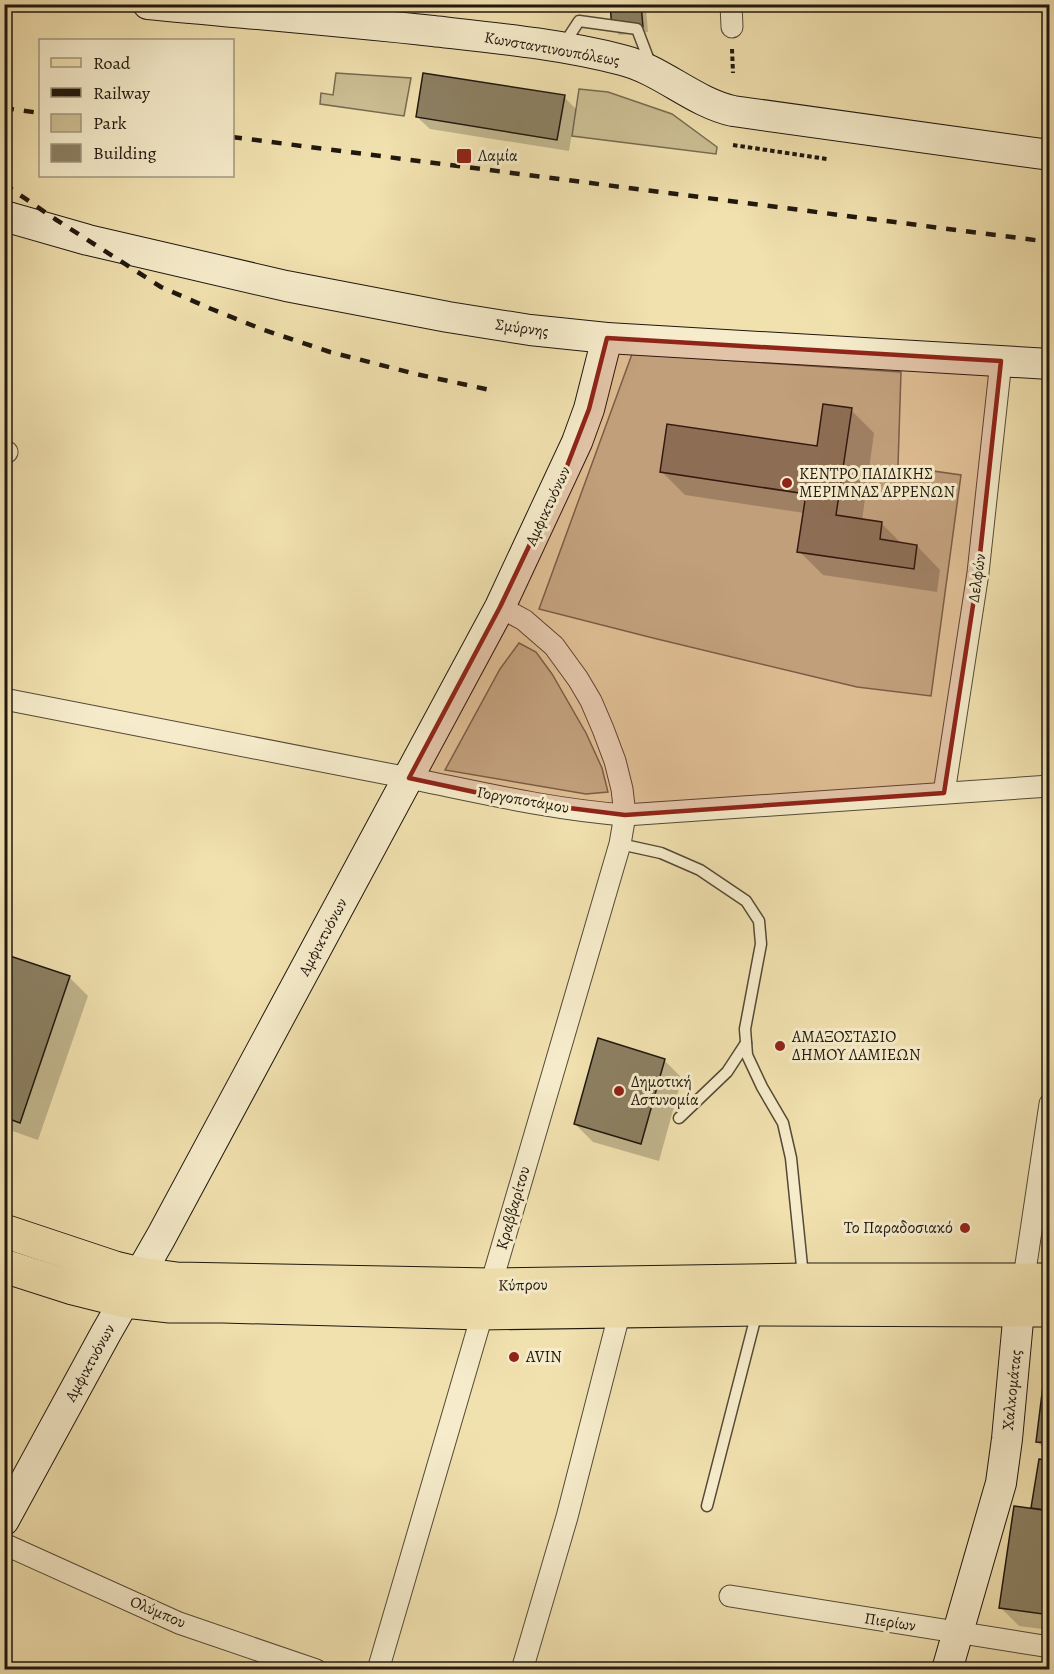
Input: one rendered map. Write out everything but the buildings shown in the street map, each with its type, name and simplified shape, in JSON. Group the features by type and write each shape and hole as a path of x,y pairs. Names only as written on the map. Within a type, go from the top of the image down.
{"main road":[{"name":"Κύπρου","path":"4,1231 98,1262 133,1288 170,1306 486,1299 804,1280 1036,1295"},
{"name":"Κύπρου","path":"4,1266 74,1288 133,1288"},
{"name":"Κύπρου","path":"486,1299 620,1311 758,1309 1036,1295"}],"street":[{"name":"Κωνσταντινουπόλεως","path":"148,4 509,39 624,60 654,72 715,106 733,111 1050,155"},
{"path":"731,4 732,27"},
{"name":"Σμύρνης","path":"4,216 88,240 286,286 447,317 530,330 607,338 1050,364"},
{"name":"Αμφικτυόνων","path":"4,1520 133,1288 500,607 577,442 589,409 607,338"},
{"name":"Δελφών","path":"944,794 978,573 1001,361"},
{"name":"Κραββαρίτου","path":"378,1670 620,844 625,815 615,761 591,701 554,646 524,620 500,607"},
{"name":"Γοργοποτάμου","path":"4,699 521,802 625,815 1050,786"},
{"name":"Χαλκομάτας","path":"947,1670 1001,1482 1036,1295 1050,1104"},
{"path":"522,1670 567,1518 620,1311"},
{"name":"Ολύμπου","path":"4,1544 179,1623 316,1670"},
{"name":"Πιερίων","path":"730,1596 1050,1647"}],"lane":[{"path":"620,844 661,853 700,870 746,901 759,921 761,944 745,1029 747,1054 762,1087 783,1123 791,1158 804,1280"},
{"path":"679,1118 727,1072 747,1042"},
{"path":"707,1506 758,1309"}],"path":[{"path":"733,145 827,159"}],"highlighted area":[{"path":"607,338 1001,361 978,573 944,793 625,815 521,802 409,778 500,607 567,466 589,409"}],"green space":[{"path":"336,73 411,78 404,116 320,104 321,93 333,95"},
{"path":"579,89 608,92 672,114 717,147 716,154 572,136"},
{"path":"632,354 901,372 898,466 961,475 931,696 857,687 539,609"},
{"path":"519,643 536,652 552,674 586,733 602,768 608,792 586,794 445,770 500,669"}],"railway":[{"path":"4,108 39,113"},
{"path":"234,137 1050,242"},
{"path":"4,184 161,287 209,308 264,330 330,352 495,391"}],"place":[{"name":"Λαμία","path":"464,156"},
{"name":"ΚΕΝΤΡΟ ΠΑΙΔΙΚΗΣ ΜΕΡΙΜΝΑΣ ΑΡΡΕΝΩΝ","path":"787,483"},
{"name":"ΑΜΑΞΟΣΤΑΣΙΟ ΔΗΜΟΥ ΛΑΜΙΕΩΝ","path":"780,1046"},
{"name":"Δημοτική Αστυνομία","path":"619,1091"},
{"name":"Το Παραδοσιακό","path":"965,1228"},
{"name":"AVIN","path":"514,1357"}]}
